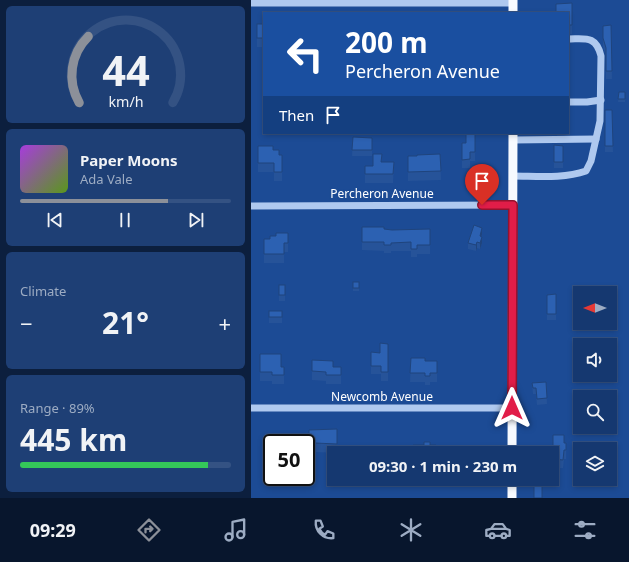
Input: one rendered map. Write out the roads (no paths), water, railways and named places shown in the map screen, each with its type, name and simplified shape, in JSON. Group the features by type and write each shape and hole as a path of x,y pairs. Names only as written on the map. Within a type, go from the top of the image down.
{"main road":[{"path":"513,1 513,12"},
{"path":"512,446 513,136"},
{"path":"512,486 512,498"}],"street":[{"path":"251,3 305,1 513,1"},
{"path":"513,176 564,176 578,174 586,171 591,161 600,121 601,56 599,48 591,39 569,39"},
{"path":"569,102 601,100"},
{"path":"513,136 596,139"},
{"name":"Percheron Avenue","path":"251,206 513,205"},
{"name":"Newcomb Avenue","path":"251,408 512,408"}]}
